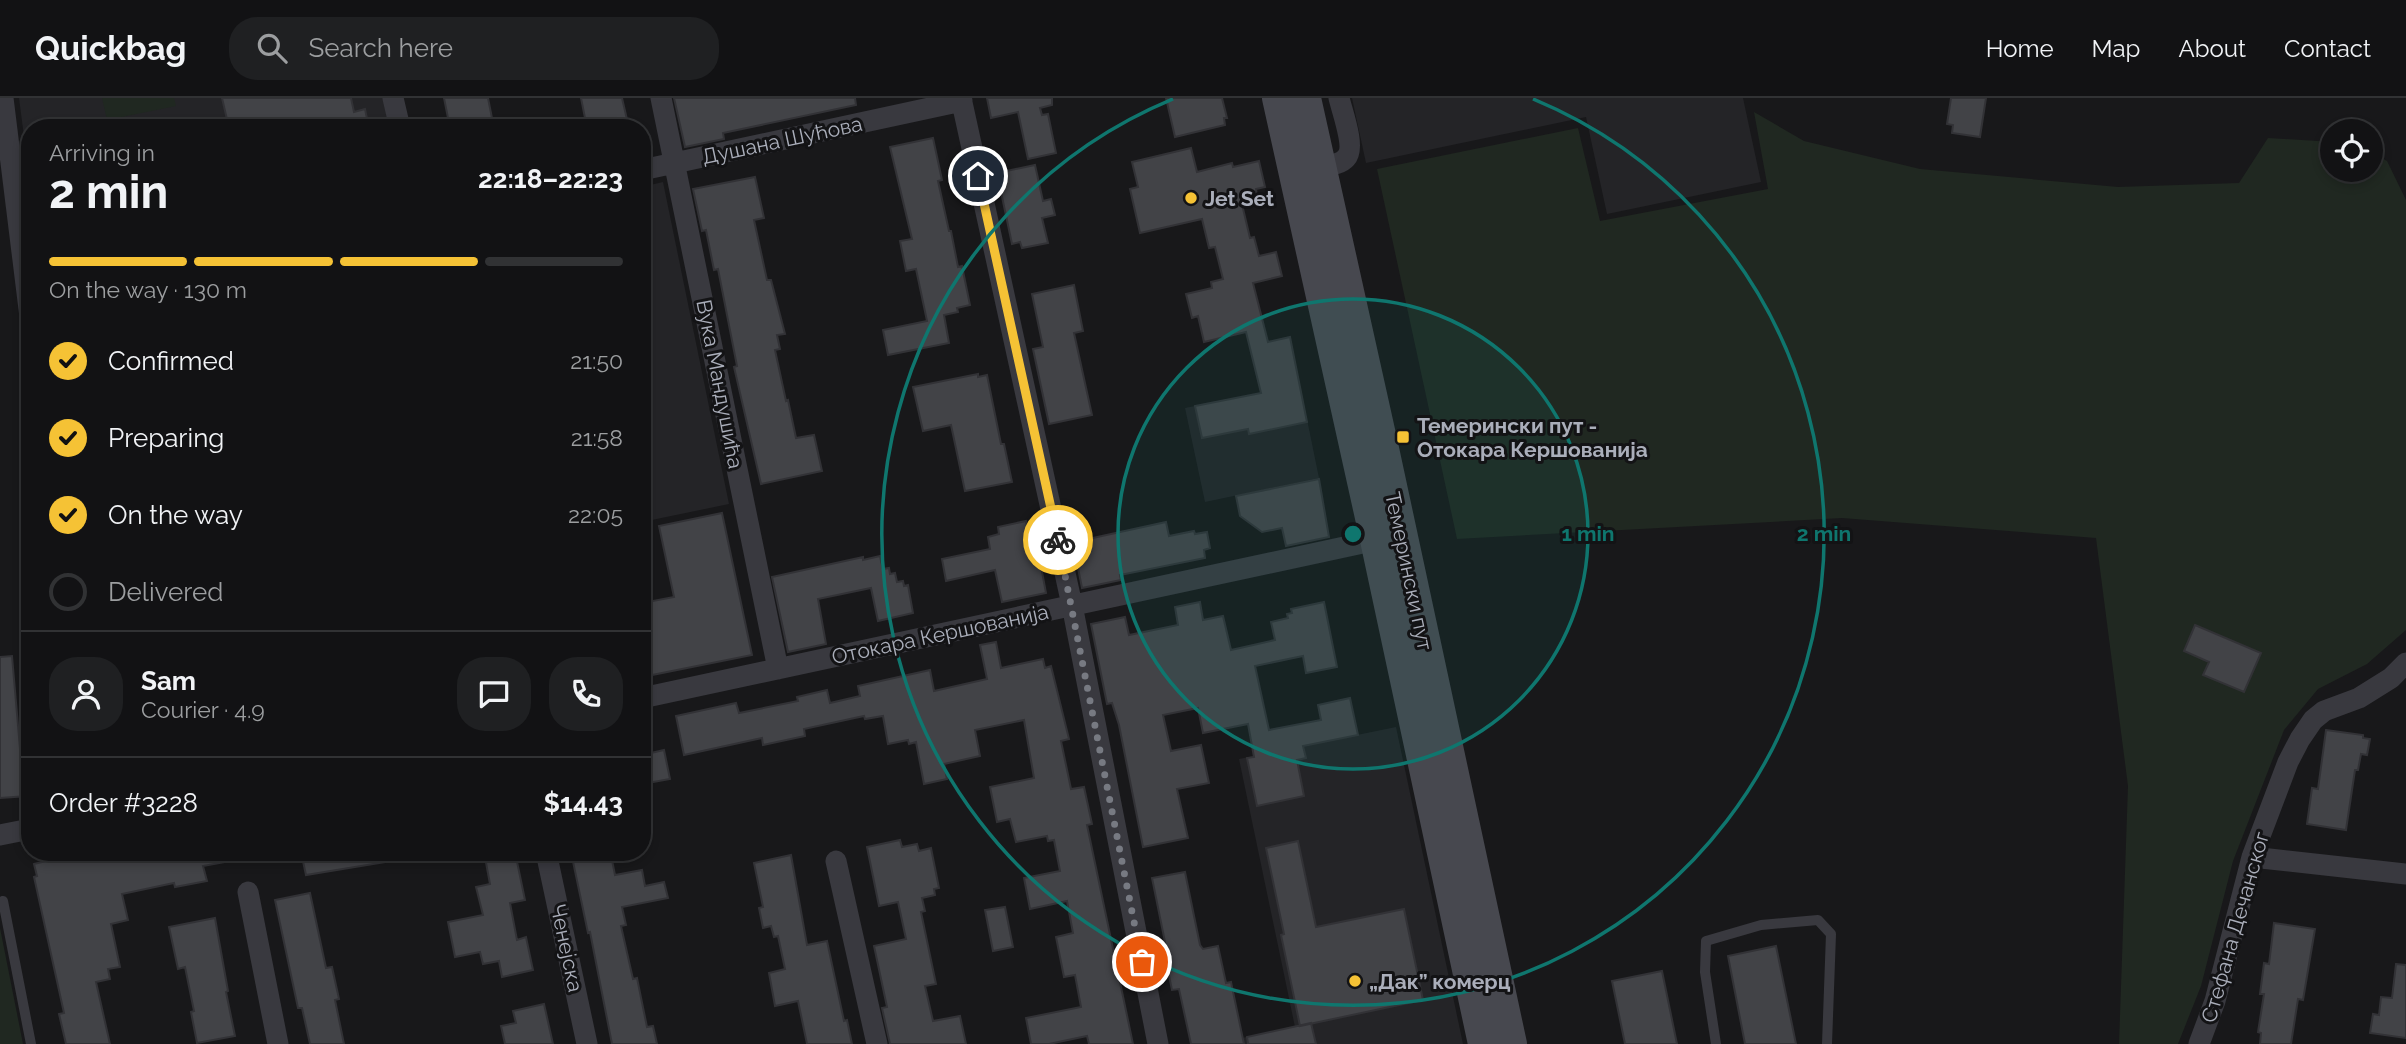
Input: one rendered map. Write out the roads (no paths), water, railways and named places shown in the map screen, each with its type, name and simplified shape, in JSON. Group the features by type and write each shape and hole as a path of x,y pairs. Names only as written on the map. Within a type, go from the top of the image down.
{"main road":[{"name":"Темерински пут","path":"1277,98 1389,538 1511,1044"},
{"name":"Темерински пут","path":"1306,98 1483,1044"}],"street":[{"path":"3,98 21,245"},
{"path":"393,98 398,119"},
{"name":"Вука Мандушића","path":"661,98 778,669"},
{"path":"1320,169 1345,160 1350,153 1339,98"},
{"path":"962,99 1072,605 1158,1044"},
{"name":"Душана Шућова","path":"651,168 962,99"},
{"name":"Отокара Кершованија","path":"651,696 1389,538"},
{"name":"Стефана Дечанског","path":"2199,1044 2215,1001 2252,857 2288,762 2313,720 2324,711 2359,698 2390,678 2406,663"},
{"path":"0,835 21,831"},
{"path":"2252,857 2406,874"},
{"name":"Ченејска","path":"548,861 587,1044"},
{"path":"836,861 877,1044"},
{"path":"248,892 278,1044"}],"lane":[{"path":"3,901 32,1044"},
{"path":"1716,1044 1705,972 1706,941 1761,925 1818,920 1831,934 1827,1044"}],"place":[{"name":"Jet Set","path":"1191,198"},
{"name":"Темерински пут - Отокара Кершованија","path":"1403,437"},
{"name":"„Дак” комерц","path":"1355,981"}]}
